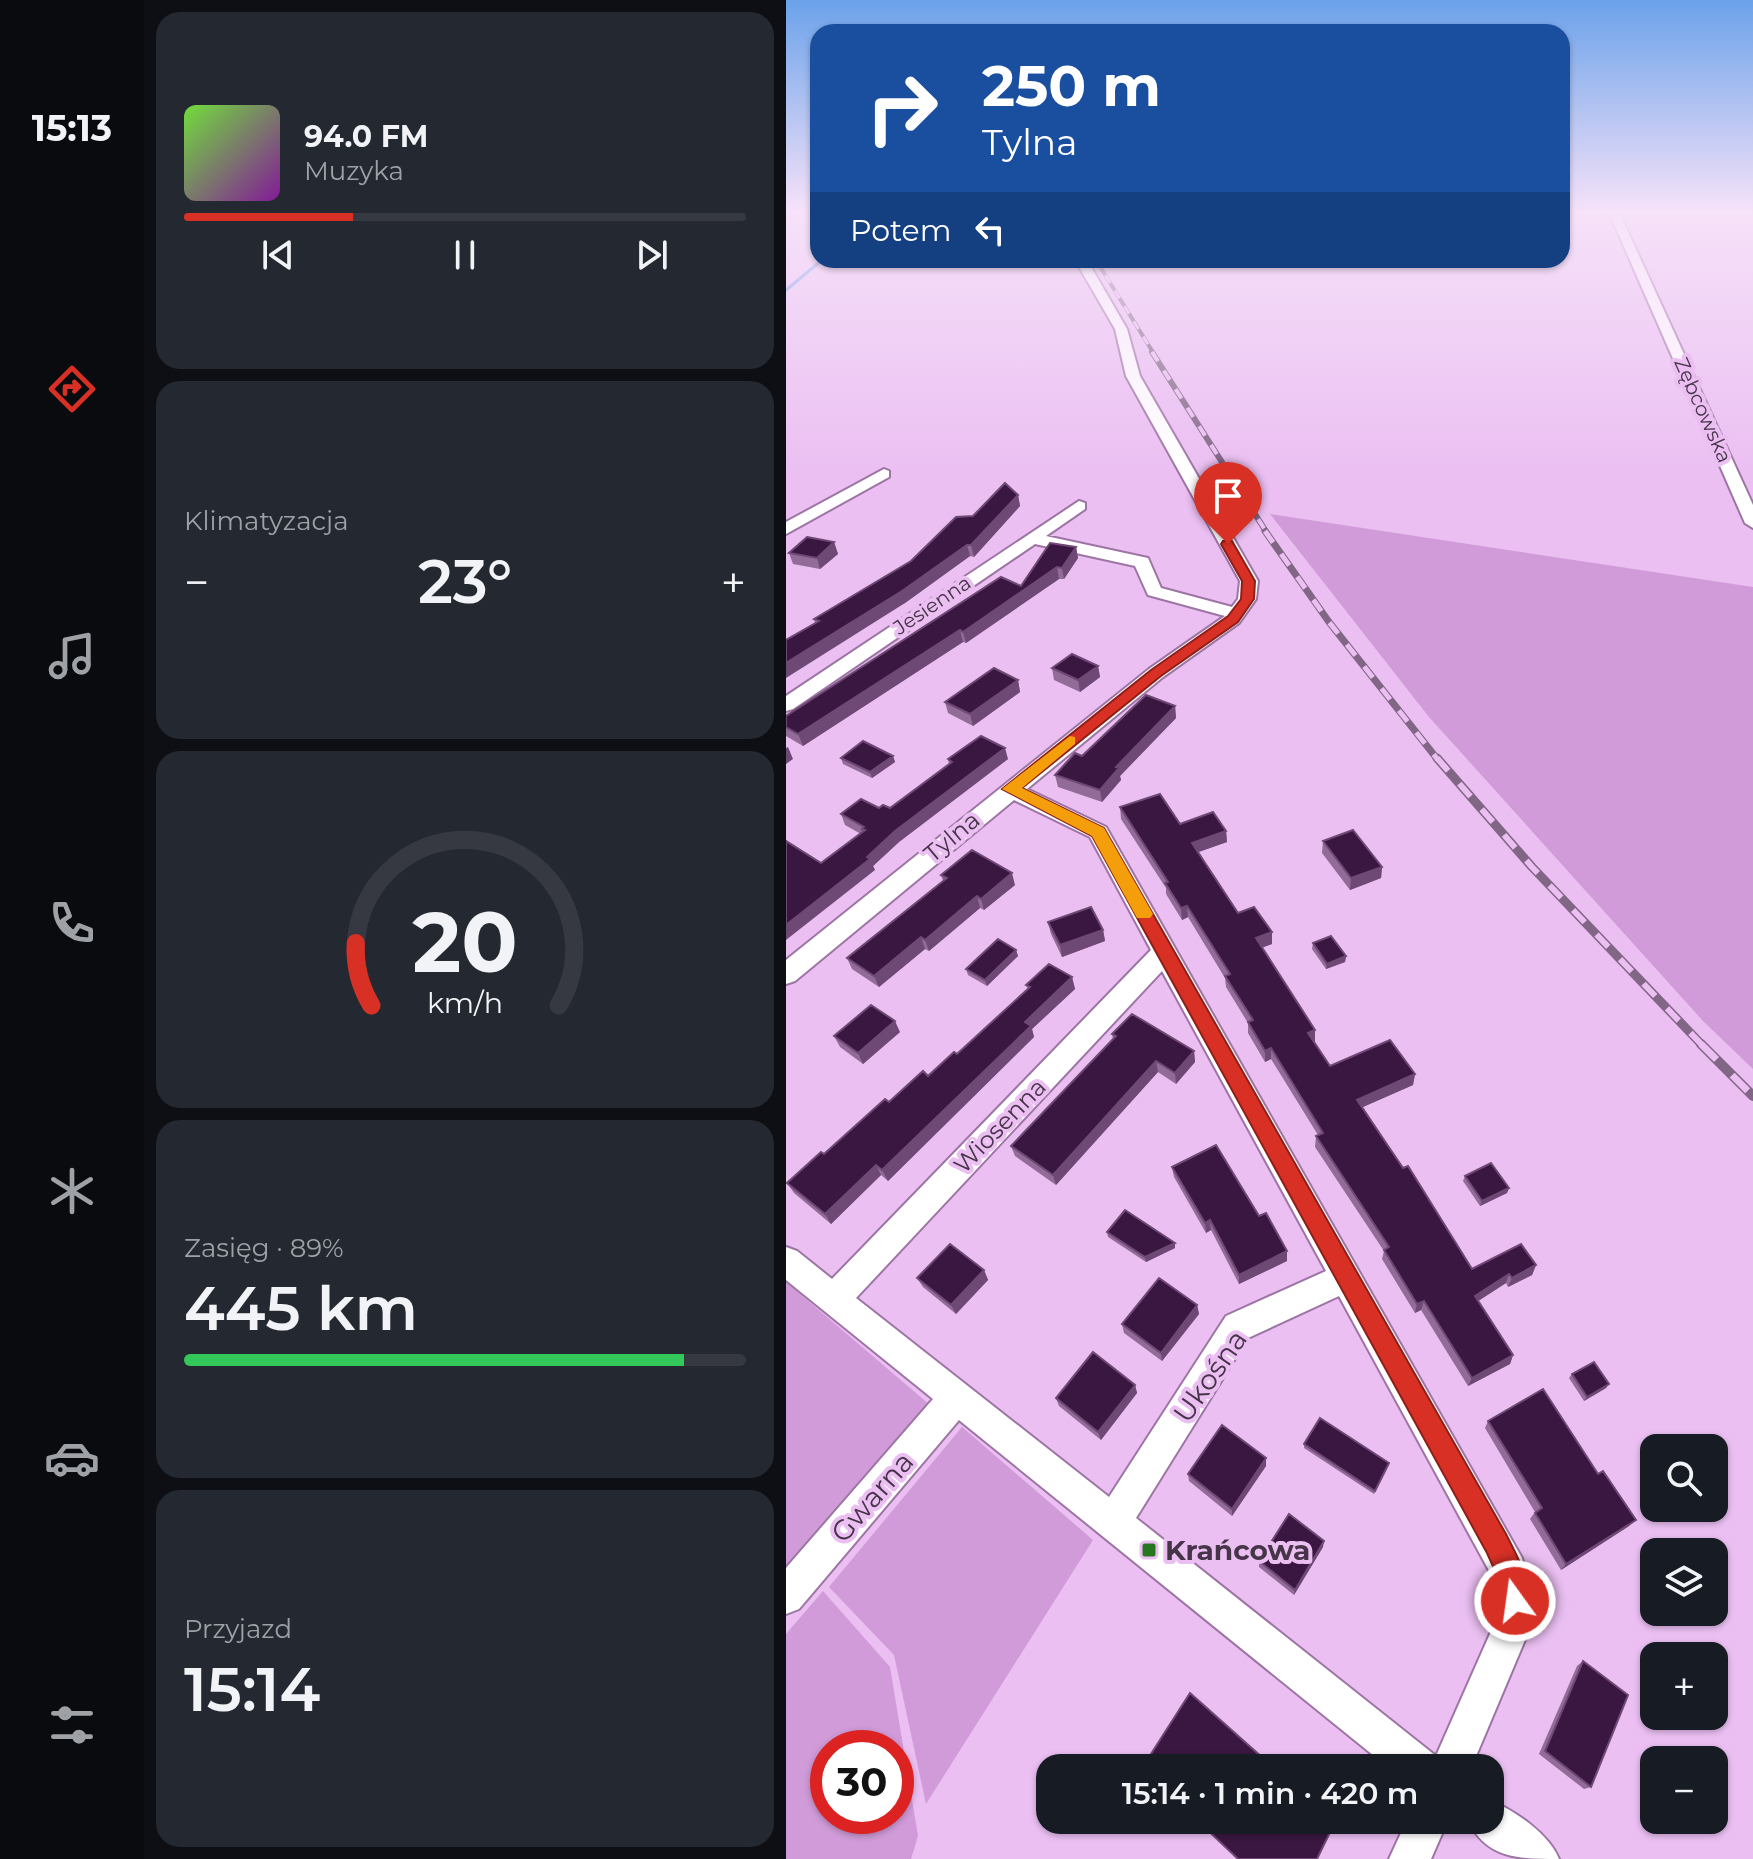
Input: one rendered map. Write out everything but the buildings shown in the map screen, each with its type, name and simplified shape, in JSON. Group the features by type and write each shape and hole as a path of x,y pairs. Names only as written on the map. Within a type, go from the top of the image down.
{"street":[{"path":"1032,538 1142,562 1154,591 1237,614 1247,599 1249,581 1133,376 1121,329 1102,297"},
{"name":"Zębcowska","path":"1652,297 1753,523"},
{"path":"786,529 884,474"},
{"name":"Jesienna","path":"786,705 1079,506"},
{"name":"Tylna","path":"786,974 1010,789 1156,673 1197,647 1237,614"},
{"path":"1010,789 1098,832 1509,1571 1515,1601 1511,1628 1457,1754"},
{"name":"Wiosenna","path":"834,1299 1165,952"},
{"path":"786,1261 1403,1754"},
{"name":"Ukośna","path":"1113,1522 1237,1327 1347,1277"},
{"name":"Gwarna","path":"786,1596 957,1397"},
{"path":"1504,1832 1538,1859"},
{"path":"1410,1859 1422,1834"}],"shaded area":[{"path":"1270,514 1753,587 1753,1069 1703,1021 1429,717"},
{"path":"786,1282 937,1411 786,1587"},
{"path":"962,1427 1093,1540 926,1804 914,1748 914,1730 910,1730 894,1655 829,1587"},
{"path":"823,1591 890,1667 900,1730 810,1730 810,1834 914,1834 914,1812 918,1836 911,1859 786,1859 786,1634"}],"railway":[{"path":"1119,297 1154,354"},
{"path":"1152,352 1267,533"},
{"path":"1265,531 1329,622 1438,760"},
{"path":"1437,758 1532,867 1703,1046"},
{"path":"1703,1046 1753,1096"}],"slow traffic":[{"path":"1070,741 1010,789 1098,832 1144,914"}],"place":[{"name":"Krańcowa","path":"1149,1550"}],"route":[{"path":"1228,544 1249,581 1247,599 1242,609 1197,647 1156,673 1010,789 1098,832 1496,1543 1509,1571 1515,1601"}]}
